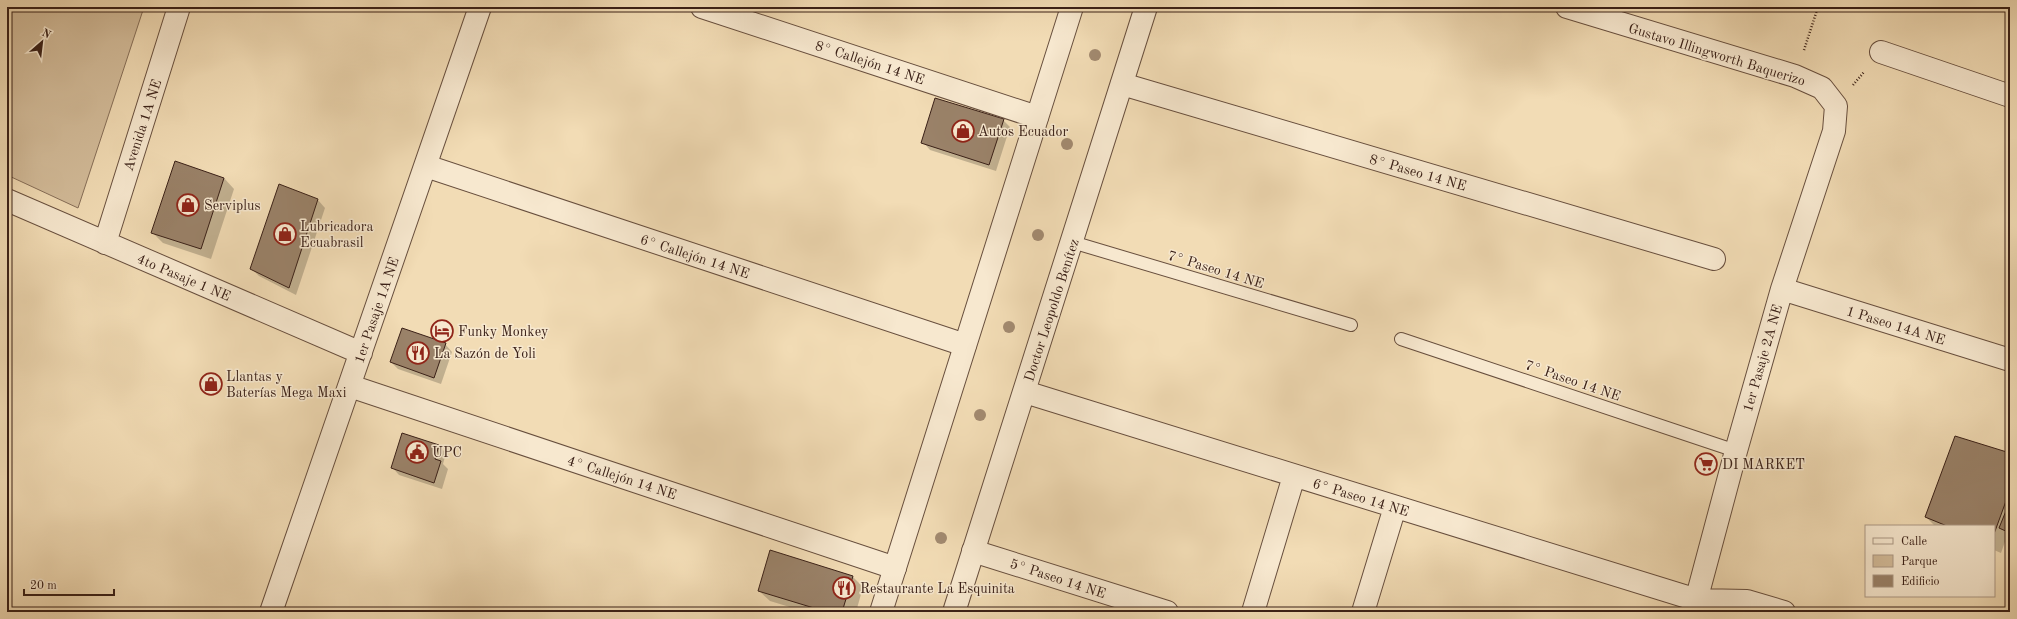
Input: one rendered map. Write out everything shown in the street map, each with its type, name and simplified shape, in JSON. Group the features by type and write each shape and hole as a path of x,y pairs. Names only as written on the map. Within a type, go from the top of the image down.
{"street":[{"name":"Avenida 1A NE","path":"105,243 180,7"},
{"name":"1er Pasaje 1A NE","path":"271,612 480,7"},
{"name":"8° Callejón 14 NE","path":"702,7 1037,117"},
{"path":"881,612 1072,7"},
{"name":"Doctor Leopoldo Benítez","path":"954,612 1146,7"},
{"name":"Gustavo Illingworth Baquerizo","path":"1567,7 1796,76 1822,88 1836,106"},
{"path":"1881,52 2009,91"},
{"name":"8° Paseo 14 NE","path":"1122,84 1714,259"},
{"name":"1er Pasaje 2A NE","path":"1695,606 1736,451 1782,289 1834,131 1836,106"},
{"name":"6° Callejón 14 NE","path":"426,166 965,345"},
{"name":"4to Pasaje 1 NE","path":"7,200 361,353"},
{"name":"1 Paseo 14A NE","path":"1782,289 2010,360"},
{"name":"4° Callejón 14 NE","path":"350,386 895,568"},
{"name":"6° Paseo 14 NE","path":"1025,392 1395,507 1695,606 1747,601 1784,612"},
{"path":"1253,612 1294,476"},
{"path":"1363,612 1395,507"},
{"name":"5° Paseo 14 NE","path":"973,551 1167,612"}],"lane":[{"name":"7° Paseo 14 NE","path":"1072,242 1351,325"},
{"name":"7° Paseo 14 NE","path":"1401,339 1736,451"}],"path":[{"path":"1796,76 1818,7"},
{"path":"1836,106 1881,52"}],"green space":[{"path":"7,7 144,7 78,208 7,175"}],"building":[{"name":"Autos Ecuador","path":"935,98 1004,119 989,165 921,143"},
{"name":"Serviplus","path":"175,161 224,178 201,249 151,233"},
{"name":"Lubricadora Ecuabrasil","path":"279,184 318,199 289,288 250,269"},
{"name":"La Sazón de Yoli","path":"402,328 446,343 434,378 390,362"},
{"name":"UPC","path":"402,433 439,445 435,459 441,461 434,483 391,468"},
{"path":"1955,436 2010,453 2010,490 1995,531 1995,525 1945,525 1925,517"},
{"path":"2010,501 2010,533 1999,528"},
{"path":"770,550 853,576 842,612 827,612 758,591"}],"place":[{"name":"Autos Ecuador","path":"963,131"},
{"name":"Serviplus","path":"188,205"},
{"name":"Lubricadora Ecuabrasil","path":"285,234"},
{"name":"Funky Monkey","path":"442,331"},
{"name":"La Sazón de Yoli","path":"418,353"},
{"name":"Llantas y Baterías Mega Maxi","path":"211,384"},
{"name":"UPC","path":"417,452"},
{"name":"DI MARKET","path":"1706,464"},
{"name":"Restaurante La Esquinita","path":"844,588"}]}
